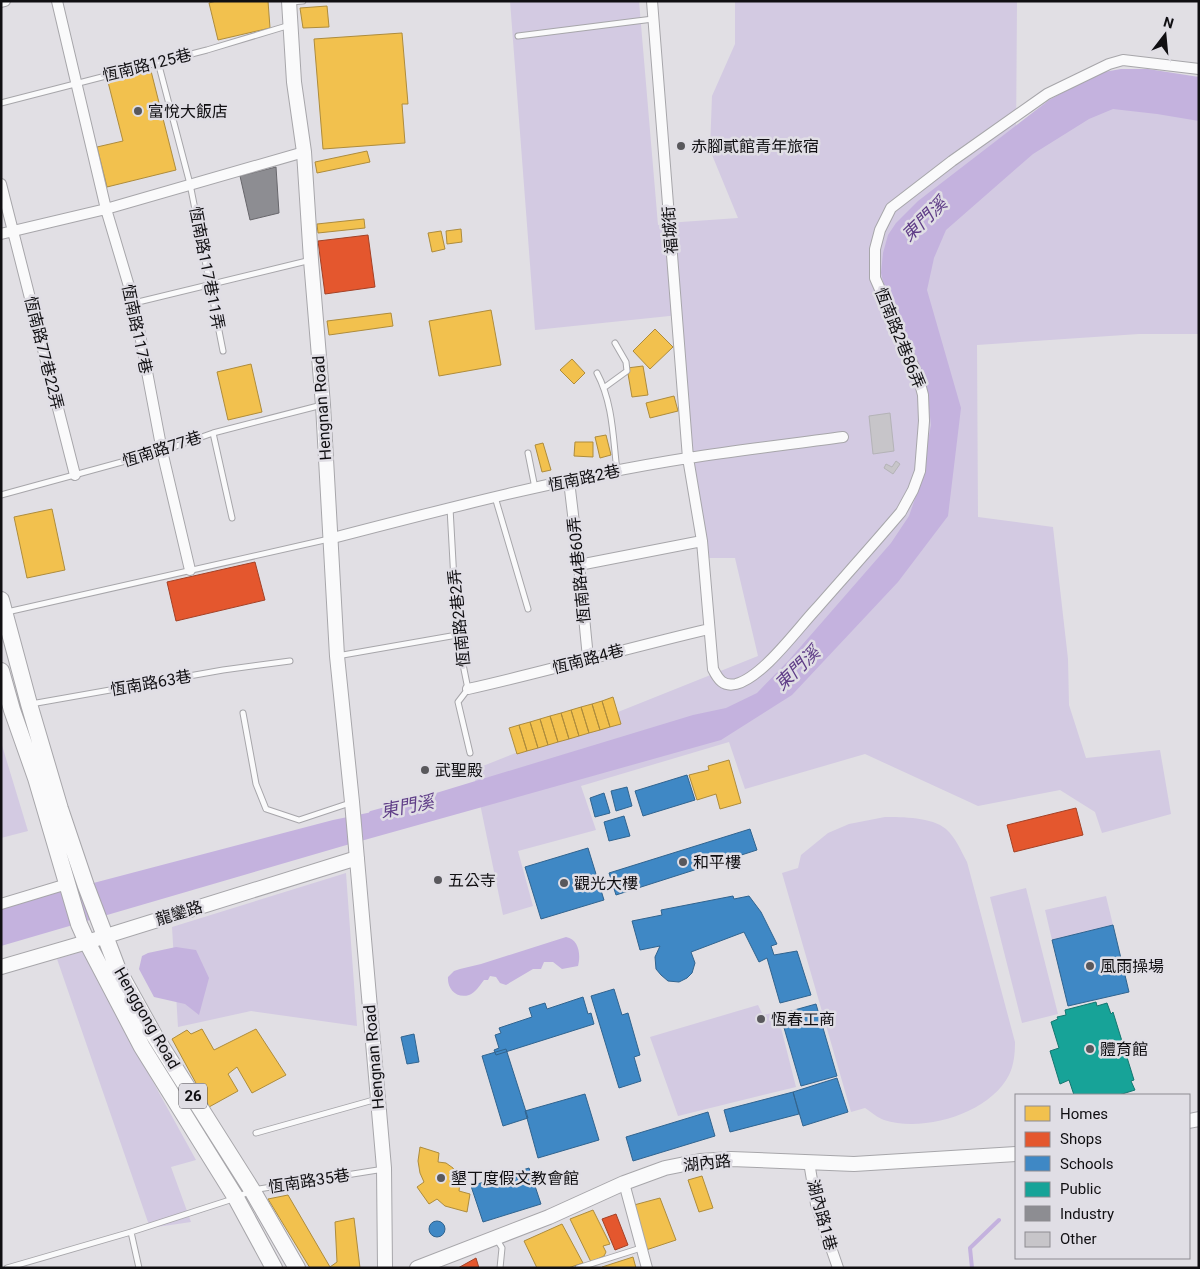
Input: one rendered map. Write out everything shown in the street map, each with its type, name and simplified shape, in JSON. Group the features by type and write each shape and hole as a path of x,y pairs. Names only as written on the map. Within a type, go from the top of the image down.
{"main road":[{"name":"26","path":"2,609 29,704"},
{"name":"26","path":"1,672 36,778 68,887"},
{"name":"Henggong Road","path":"29,704 60,809 86,886 118,970 154,1035 252,1190 297,1268"},
{"name":"Henggong Road","path":"68,887 79,924 87,942 142,1047 236,1198 274,1268"}],"street":[{"name":"恆南路117巷","path":"57,1 75,84 106,209 134,303 162,450 190,570"},
{"name":"福城街","path":"652,1 688,458"},
{"name":"Hengnan Road","path":"294,2 291,25 294,82 304,152 323,405 336,656 353,808 384,1168 385,1268"},
{"name":"恆南路2巷86弄","path":"688,458 702,541 714,669 719,680 726,684 736,684 751,676 777,655 876,542 901,512 913,490 920,471 924,421 923,395 918,376 875,278 875,249 880,230 891,208 952,161 1047,94 1109,64 1123,60 1199,69"},
{"path":"1,234 106,209 304,152"},
{"name":"恆南路77巷22弄","path":"1,184 75,475"},
{"name":"恆南路2巷","path":"329,539 495,497 617,471 688,458 843,437"},
{"name":"恆南路4巷60弄","path":"569,481 588,658"},
{"path":"579,565 702,541"},
{"name":"恆南路4巷","path":"468,689 528,676 588,658 709,629"},
{"name":"龍鑾路","path":"1,967 87,942 357,852"},
{"path":"1,904 68,887"},
{"name":"湖內路","path":"417,1268 496,1238 624,1183 665,1168 700,1161 731,1159 854,1164 1015,1154"},
{"name":"湖內路1巷","path":"809,1162 816,1204 838,1268"},
{"path":"624,1183 647,1268"}],"lane":[{"path":"518,36 654,19"},
{"name":"恆南路125巷","path":"1,103 207,50 291,25"},
{"name":"恆南路117巷11弄","path":"158,62 190,184 223,352"},
{"path":"134,303 311,260"},
{"path":"604,387 627,371 626,362 615,343"},
{"path":"597,373 609,401 617,471"},
{"name":"恆南路77巷","path":"1,495 162,450 212,433 323,405"},
{"path":"212,433 232,518"},
{"path":"528,452 535,488"},
{"path":"495,497 528,609"},
{"name":"恆南路2巷2弄","path":"450,508 457,635 468,689 458,702 470,753"},
{"path":"2,609 329,539"},
{"path":"336,656 457,635"},
{"name":"恆南路63巷","path":"12,710 29,704 223,670 290,661"},
{"path":"243,713 256,784 266,809 299,820 353,808"},
{"path":"256,1133 378,1099"},
{"name":"恆南路35巷","path":"7,1268 131,1232 236,1198 252,1190 384,1168"},
{"path":"131,1232 139,1268"},
{"path":"496,1238 502,1248 500,1268"},
{"path":"578,1268 641,1248"}],"shaded area":[{"path":"510,1 639,1 658,225 738,218 710,150 712,96 735,44 735,1 1017,1 1016,144 1070,104 1199,91 1199,334 1139,334 977,345 978,517 1053,527 1068,659 1069,705 1086,758 1160,750 1171,814 1102,833 1095,812 1060,790 978,806 865,754 745,789 729,742 581,786 596,830 518,851 533,906 503,915 473,770 758,656 735,558 703,558 688,458 679,315 535,330"},
{"path":"1,742 28,831 1,838"},
{"path":"885,817 900,817 933,822 946,829 953,836 967,862 1015,1042 1012,1067 1009,1075 1000,1088 987,1100 954,1117 918,1124 884,1120 865,1108 851,1112 782,873 798,868 801,855 828,833 849,824"},
{"path":"346,873 357,1026 251,1011 178,1027 172,927"},
{"path":"1026,888 1058,1014 1022,1023 990,897"},
{"path":"1106,896 1113,925 1052,940 1045,910"},
{"path":"84,951 97,980 196,1160 171,1167 191,1222 150,1228 57,959"},
{"path":"758,1005 763,1015 777,1012 796,1087 678,1116 650,1037"}],"water":[{"path":"1121,69 1148,69 1199,77 1199,121 1113,109 1089,119 1033,154 946,230 934,258 927,290 961,408 948,516 898,582 792,695 721,740 343,846 1,946 1,909 333,820 377,811 693,715 726,708 757,693 789,660 891,543 909,516 919,487 931,425 929,407 886,294 881,273 883,253 888,235 896,223 918,201 1049,100 1098,73"},
{"path":"566,937 574,941 578,948 578,966 562,969 553,962 544,962 541,969 533,969 506,985 500,983 496,977 490,976 473,993 464,996 453,992 449,985 448,977 454,971"},
{"path":"176,947 196,950 209,978 199,1015 185,1004 154,997 139,969 142,956"}],"building: Homes":[{"path":"216,1 268,1 270,28 218,40 209,3"},
{"path":"327,6 329,27 303,28 300,8"},
{"path":"402,33 408,104 402,104 405,143 323,149 314,39"},
{"name":"富悅大飯店","path":"151,71 176,170 107,187 97,147 123,141 108,82"},
{"path":"367,151 370,162 317,173 315,162"},
{"path":"364,219 365,228 318,233 317,224"},
{"path":"461,229 462,242 447,244 446,231"},
{"path":"441,231 445,249 432,252 428,233"},
{"path":"491,310 501,365 439,376 429,321"},
{"path":"391,313 393,326 329,335 327,321"},
{"path":"655,329 673,347 650,369 633,351"},
{"path":"572,359 585,373 574,384 560,370"},
{"path":"251,364 262,412 228,420 217,372"},
{"path":"643,366 648,395 632,397 627,368"},
{"path":"674,396 678,411 650,418 646,403"},
{"path":"606,435 611,455 600,458 595,437"},
{"path":"575,442 593,442 593,457 574,456"},
{"path":"543,443 551,470 542,472 535,445"},
{"path":"52,509 65,570 27,578 14,517"},
{"path":"613,697 621,724 610,727 602,701"},
{"path":"602,701 610,727 600,730 592,704"},
{"path":"592,704 600,730 589,733 581,707"},
{"path":"581,707 589,733 579,736 571,710"},
{"path":"571,710 579,736 569,739 561,713"},
{"path":"561,713 569,739 558,742 550,716"},
{"path":"550,716 558,742 548,745 540,719"},
{"path":"540,719 548,745 538,748 530,722"},
{"path":"530,722 538,748 527,751 519,725"},
{"path":"519,725 527,751 517,754 509,728"},
{"path":"729,760 741,803 720,809 716,794 697,800 689,775 709,770 708,766"},
{"path":"202,1029 214,1050 256,1029 286,1075 252,1093 237,1067 228,1074 238,1091 209,1107 172,1039 187,1030 191,1034"},
{"name":"墾丁度假文教會館","path":"420,1147 439,1153 438,1162 446,1163 453,1168 460,1182 459,1191 470,1194 467,1212 445,1206 437,1199 429,1204 417,1187 424,1182 418,1161"},
{"path":"702,1176 713,1208 699,1212 688,1180"},
{"path":"288,1195 330,1267 337,1262 335,1222 354,1218 360,1268 310,1268 268,1199"},
{"path":"660,1198 676,1240 646,1250 634,1205"},
{"path":"593,1210 610,1244 603,1246 606,1252 604,1256 591,1262 570,1219"},
{"path":"562,1224 583,1263 568,1268 537,1268 524,1241"},
{"path":"633,1257 636,1268 602,1267"}],"building: Shops":[{"path":"368,235 375,287 325,294 318,241"},
{"path":"255,562 265,600 176,621 167,582"},
{"path":"1076,808 1083,835 1014,852 1007,825"},
{"path":"616,1214 628,1245 615,1250 602,1219"},
{"path":"476,1258 479,1268 458,1268"}],"building: Schools":[{"path":"687,775 695,800 643,816 635,791"},
{"path":"627,787 632,806 616,811 611,791"},
{"path":"604,793 610,813 595,817 590,798"},
{"path":"624,816 630,836 609,841 604,822"},
{"name":"和平樓","path":"750,829 757,850 616,895 609,873"},
{"name":"觀光大樓","path":"588,848 604,900 541,919 525,867"},
{"path":"733,896 734,899 749,896 761,912 777,944 771,946 774,955 797,951 811,995 780,1003 767,958 759,962 744,932 691,952 695,963 692,973 679,982 668,981 656,969 655,957 660,946 640,950 632,921 662,915 661,910"},
{"name":"風雨操場","path":"1113,925 1129,992 1068,1006 1052,940"},
{"path":"614,989 622,1015 628,1013 640,1055 634,1057 641,1081 619,1088 591,996"},
{"path":"583,997 588,1014 591,1013 594,1024 496,1055 494,1050 499,1048 495,1035 501,1033 499,1028 532,1017 529,1008 545,1003 547,1009"},
{"path":"816,1004 837,1076 801,1086 780,1014"},
{"path":"414,1034 419,1062 407,1064 401,1037"},
{"path":"506,1049 528,1118 503,1126 482,1056"},
{"path":"837,1078 848,1112 803,1126 793,1092"},
{"path":"793,1092 799,1114 730,1132 724,1110"},
{"path":"585,1094 599,1140 538,1158 525,1111"},
{"path":"708,1112 715,1136 633,1161 626,1137"},
{"path":"529,1168 541,1204 483,1222 471,1186"},
{"path":"434,1221 440,1221 445,1226 443,1235 434,1237 429,1232 429,1226"}],"building: Public":[{"name":"體育館","path":"1096,1002 1097,1006 1107,1003 1111,1014 1113,1012 1134,1080 1131,1081 1135,1090 1122,1094 1074,1094 1069,1080 1060,1084 1050,1051 1059,1048 1051,1022 1058,1019 1057,1017 1066,1015 1065,1010"}],"building: Industry":[{"path":"276,167 279,213 250,220 240,176"}],"building: Other":[{"path":"890,413 894,451 873,454 869,416"},
{"path":"896,461 900,464 893,474 884,468 886,464 892,467"}],"waterway":[{"name":"東門溪","path":"371,813 393,807"},
{"path":"972,1268 970,1248 999,1220"}],"place":[{"name":"富悅大飯店","path":"138,111"},
{"name":"赤腳貳館青年旅宿","path":"681,146"},
{"name":"武聖殿","path":"425,770"},
{"name":"和平樓","path":"683,862"},
{"name":"五公寺","path":"438,880"},
{"name":"觀光大樓","path":"564,883"},
{"name":"風雨操場","path":"1090,966"},
{"name":"恆春工商","path":"761,1019"},
{"name":"體育館","path":"1090,1049"},
{"name":"墾丁度假文教會館","path":"441,1178"}]}
